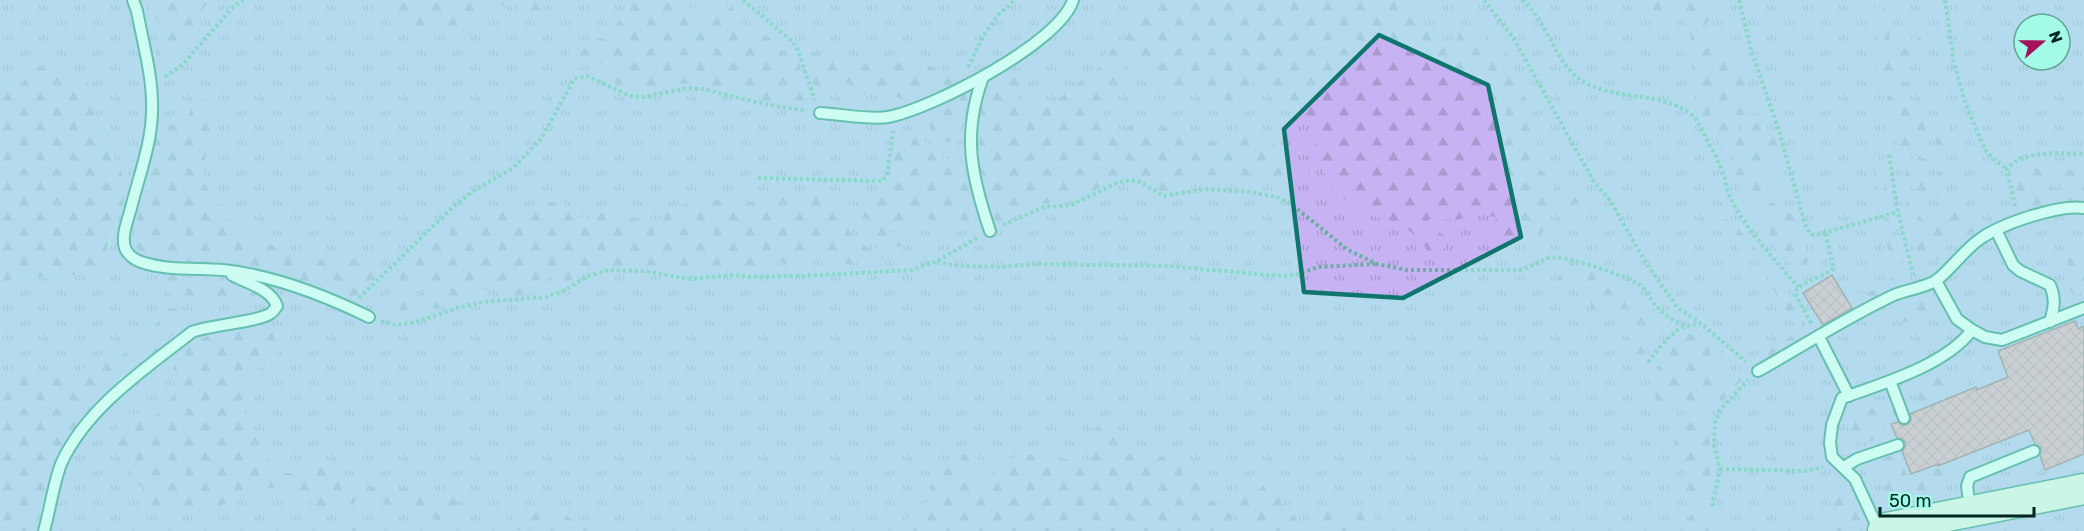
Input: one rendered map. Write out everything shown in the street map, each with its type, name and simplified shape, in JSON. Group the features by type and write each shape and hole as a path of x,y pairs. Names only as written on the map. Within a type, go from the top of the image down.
{"street":[{"path":"1881,531 2084,489"}],"lane":[{"path":"133,0 151,83 152,109 150,129 125,231 124,242 131,257 141,262 188,270 221,270 252,274 312,292 369,317"},
{"path":"820,112 886,117 959,90 995,72 1064,18 1073,0"},
{"path":"984,77 976,96 971,119 970,158 977,194 990,231"},
{"path":"1758,371 1894,295 1936,281 1979,240 1996,230 2019,220 2059,210 2084,208"},
{"path":"1996,230 2013,265 2020,271 2050,285 2054,295 2050,321"},
{"path":"44,531 60,467 71,445 90,420 118,392 192,332 271,314 277,306 274,298 267,292 221,270"},
{"path":"1936,281 1957,319 1985,337 2002,340 2084,308"},
{"path":"1881,531 1856,479 1832,457 1830,443 1832,425 1842,398 1890,381 1949,353 1965,341 1972,330"},
{"path":"1819,336 1849,396"},
{"path":"1890,381 1904,418"},
{"path":"1839,463 1898,445"},
{"path":"1970,512 1966,486 1970,477 2034,451"}],"path":[{"path":"151,83 162,79 183,64 228,12 243,0"},
{"path":"350,307 455,205 472,192 513,168 541,139 574,79 587,76 630,96 644,97 688,88 703,89 764,104 820,112 792,41 742,0"},
{"path":"959,90 984,35 999,14 1015,0"},
{"path":"1484,0 1514,39 1594,182 1609,199 1646,263 1678,308 1703,325 1758,371 1734,393 1720,410 1715,423 1714,445 1719,469 1712,506"},
{"path":"1522,0 1542,23 1568,70 1583,81 1593,87 1663,102 1694,116 1712,147 1722,169 1729,196 1735,206 1769,256 1786,271 1798,288"},
{"path":"1739,0 1751,49 1780,134 1809,234 1816,235 1898,212"},
{"path":"1945,0 1954,63 1966,105 1985,150 2007,169 2019,220"},
{"path":"758,178 882,181 887,175 896,115"},
{"path":"2007,169 2022,157 2084,154"},
{"path":"1889,155 1898,212 1916,287"},
{"path":"369,317 396,325 416,322 482,302 547,297 565,290 588,276 608,270 644,271 689,279 732,275 748,278 912,270 937,261 990,231 1044,207 1071,205 1117,183 1130,180 1140,182 1164,196 1206,189 1250,192 1277,197 1291,204 1348,250 1377,264"},
{"path":"1819,336 1795,293 1798,288 1834,269 1825,232"},
{"path":"937,261 958,266 999,267 1068,264 1168,266 1280,276 1295,275 1318,267 1377,264 1407,270 1520,270 1531,268 1549,258 1564,258 1632,280 1643,288 1658,308 1672,320 1685,326"},
{"path":"1648,362 1674,332 1685,326 1703,325"},
{"path":"1719,469 1805,471 1839,463"}],"highlighted area":[{"path":"1379,35 1488,85 1521,237 1403,298 1304,292 1284,129"}],"green space":[{"path":"0,0 2084,0 2084,531 35,531 57,459 70,438 113,386 164,347 158,320 144,339 121,356 55,379 23,372 14,379 9,389 0,393 0,293 17,273 47,278 89,275 109,247 111,230 123,207 120,167 107,150 104,131 94,119 90,106 44,63 15,88 5,86 0,88"},
{"path":"144,0 210,0 201,13 200,31 191,47 180,55 163,62 157,59 156,42 165,28 154,17"},
{"path":"402,0 541,0 548,18 541,20 530,9 491,6 479,16 470,33 464,37 448,31 443,26 428,29 416,27 409,32 401,30 396,24"},
{"path":"628,0 679,0 702,13 714,3 719,2 738,12 743,30 751,34 761,31 766,34 767,38 777,39 780,45 778,50 794,52 815,107 767,101 700,83 645,91 626,90 616,86 608,70 609,59 601,64 590,62 585,67 574,64 569,54 572,47 600,38 611,41 614,28 621,17 637,22 626,3"},
{"path":"1142,0 1423,0 1416,5 1428,34 1438,44 1454,48 1460,29 1481,26 1484,29 1486,44 1500,48 1513,61 1513,81 1524,94 1526,103 1520,109 1519,116 1525,120 1536,137 1538,151 1535,164 1549,178 1557,194 1578,197 1580,201 1553,213 1541,234 1519,240 1497,237 1494,226 1496,217 1477,214 1456,220 1429,219 1424,225 1448,237 1444,248 1435,256 1430,254 1410,231 1356,208 1332,190 1316,154 1314,141 1318,133 1315,124 1286,109 1278,92 1253,65 1250,81 1252,97 1247,105 1160,81 1152,76 1143,60 1136,54 1123,66 1126,91 1111,91 1102,112 1106,126 1114,138 1139,120 1151,121 1170,128 1190,129 1216,143 1257,135 1272,142 1292,162 1308,161 1310,170 1288,187 1255,173 1242,180 1229,183 1222,180 1194,182 1176,192 1165,193 1144,180 1128,178 1112,181 1079,199 1043,204 996,222 987,204 977,165 975,145 978,112 990,84 999,77 1011,76 1018,83 1018,99 1021,102 1053,108 1058,99 1096,72 1108,48 1123,40"},
{"path":"1651,0 1722,0 1714,18 1706,24 1704,33 1709,38 1726,43 1733,51 1741,69 1747,97 1760,110 1758,113 1742,116 1738,131 1743,133 1756,123 1772,130 1778,149 1777,158 1773,163 1762,166 1759,178 1768,184 1776,182 1784,184 1785,193 1781,196 1773,194 1768,200 1796,217 1809,260 1804,265 1793,266 1769,240 1758,212 1746,201 1740,190 1736,180 1734,155 1719,142 1702,116 1696,97 1696,82 1692,66 1683,48 1691,44 1690,30 1678,18 1658,19 1650,15 1647,8"},
{"path":"1884,7 1891,22 1890,46 1895,47 1897,42 1906,43 1914,38 1923,40 1923,47 1912,55 1910,64 1899,80 1919,86 1913,94 1900,93 1886,77 1874,74 1873,70 1878,66 1876,51 1882,25 1875,8"},
{"path":"808,50 828,57 842,57 864,64 896,60 918,63 952,72 955,82 952,86 908,102 881,90 864,94 844,82 835,86 820,101 802,56"},
{"path":"44,63 73,73 87,82 94,119 104,131 107,150 120,166 125,187 123,207 111,230 105,261 89,275 47,278 17,273 0,293 0,88 5,86 15,88"},
{"path":"967,91 966,114 962,129 953,140 946,142 931,130 929,122 915,113"},
{"path":"1896,94 1915,109 1927,114 1926,133 1922,135 1918,145 1911,148 1899,147 1896,140 1894,118 1887,96"},
{"path":"191,101 209,102 214,113 216,131 205,158 202,178 211,195 220,205 227,208 231,218 223,220 218,226 235,230 246,225 249,233 247,239 261,239 294,258 319,260 340,255 369,262 377,276 372,283 352,299 300,281 258,272 209,250 192,265 143,256 136,247 134,234 158,126 163,123 176,126 185,122"},
{"path":"1946,121 1964,146 1962,151 1958,152 1937,144 1934,139 1941,123"},
{"path":"905,135 922,140 947,159 957,157 963,160 976,218 972,224 960,229 939,225 928,218 921,222 903,220 889,225 888,231 899,237 904,244 901,247 883,241 868,219 857,218 847,222 851,240 861,242 870,250 880,249 890,258 848,264 829,262 823,254 811,255 790,263 774,261 752,269 724,266 694,273 670,269 607,266 586,273 563,289 557,286 558,274 546,279 522,296 510,296 489,288 442,307 424,307 410,312 396,306 426,291 430,284 425,275 415,272 406,277 398,291 387,289 384,279 442,222 476,221 506,205 523,213 550,202 560,202 583,218 592,218 606,210 613,209 619,210 625,216 655,220 662,219 668,207 692,203 711,192 715,200 734,195 745,201 753,202 778,190 796,194 802,190 816,195 849,191 854,193 847,198 845,205 859,205 865,203 873,193 890,181 897,140"},
{"path":"1872,149 1877,151 1889,200 1886,208 1882,206 1869,153"},
{"path":"1939,149 1942,151 1946,164 1955,173 1954,177 1947,179 1946,190 1939,200 1936,196 1938,189 1934,181 1941,169 1936,151"},
{"path":"1915,156 1927,159 1928,188 1924,194 1907,184 1904,177 1910,160"},
{"path":"2028,163 2047,163 2053,174 2051,182 2058,204 2029,211 2024,208 2018,198 2014,173"},
{"path":"2084,171 2084,202 2069,201 2063,196 2061,172"},
{"path":"1952,195 1959,195 1970,203 1972,224 1976,229 1972,233 1964,233 1956,241 1945,243 1943,255 1939,260 1917,259 1905,204 1908,200 1912,203 1927,228 1934,206 1946,205"},
{"path":"1881,218 1887,218 1890,221 1891,234 1905,275 1897,287 1875,300 1859,302 1852,300 1852,296 1881,288 1892,276 1889,250 1879,226"},
{"path":"1724,219 1728,220 1751,242 1759,258 1755,260 1750,258 1741,250 1723,222"},
{"path":"2084,252 2084,292 2074,296 2068,283 2067,262 2069,257"},
{"path":"1572,264 1616,277 1630,284 1624,297 1635,304 1642,300 1648,301 1657,313 1651,328 1647,331 1646,348 1643,353 1628,357 1626,349 1630,330 1632,327 1638,327 1635,312 1623,308 1608,317 1596,312 1579,286 1568,285 1562,290 1557,290 1560,275"},
{"path":"1768,268 1779,276 1802,315 1808,335 1804,340 1763,361 1758,357 1787,340 1795,328 1771,285 1766,270"},
{"path":"167,275 197,279 210,285 222,282 259,292 261,303 220,298 219,307 213,310 203,300 183,303 174,298 160,284"},
{"path":"1921,291 1933,292 1936,303 1926,318 1925,331 1921,333 1912,324 1901,321 1897,314 1906,306 1905,296"},
{"path":"168,308 182,310 170,338 154,355 113,386 60,452 50,477 35,531 0,531 0,393 9,389 14,379 23,371 55,379 121,356 144,339"},
{"path":"233,328 254,329 273,334 278,349 274,362 256,370 247,387 244,402 245,417 271,465 282,473 294,473 314,465 347,480 374,487 449,492 458,499 452,518 445,523 398,505 357,500 349,505 359,520 359,531 343,531 345,522 333,509 315,506 301,495 278,486 254,492 200,514 183,515 153,506 121,453 117,430 119,418 137,414 155,416 179,388 173,369 183,352 205,337"},
{"path":"1678,334 1711,338 1724,358 1719,370 1742,379 1719,406 1688,413 1673,407 1668,420 1663,422 1655,397 1647,393 1647,388 1651,382 1656,387 1661,385 1663,378 1656,367 1666,364 1675,372 1685,367 1685,358 1671,356 1667,349"},
{"path":"1929,371 1948,378 1965,379 1968,382 1945,396 1919,401 1913,391 1913,380 1923,377"},
{"path":"1867,404 1873,405 1885,429 1883,437 1866,443 1859,442 1852,433 1850,421"},
{"path":"1692,419 1702,419 1712,423 1710,445 1716,474 1713,493 1703,497 1685,494 1686,469 1674,440 1677,430"},
{"path":"1103,423 1117,429 1128,453 1157,455 1177,464 1201,460 1208,467 1203,485 1204,493 1215,502 1224,503 1272,483 1298,524 1294,531 1248,531 1246,523 1234,516 1224,523 1219,531 900,531 912,511 932,501 930,488 942,467 951,458 974,455 979,462 974,482 982,487 990,485 1000,463 1025,456 1050,455 1087,464 1092,459 1092,431"},
{"path":"1881,456 1890,456 1903,467 1910,477 1935,468 1958,465 1962,469 1925,490 1910,496 1897,497 1886,492 1884,486 1878,481 1874,462"},
{"path":"1848,481 1862,513 1858,531 1820,531 1833,505 1834,492 1838,484"},
{"path":"1707,508 1716,511 1716,525 1719,531 1689,531 1686,519 1699,510"},
{"path":"1321,511 1348,514 1367,511 1376,518 1369,531 1321,531 1316,518"},
{"path":"563,512 575,522 611,531 514,530 511,522 515,514"}],"building":[{"path":"1832,275 1852,308 1823,325 1803,293"},
{"path":"2075,321 2078,329 2084,326 2084,454 2045,470 2040,456 2041,448 2035,444 2029,430 1938,466 1938,464 1911,474 1902,451 1905,442 1897,438 1891,424 1898,422 1907,425 1911,420 1910,414 1976,387 1977,390 2008,377 1998,351"}]}
